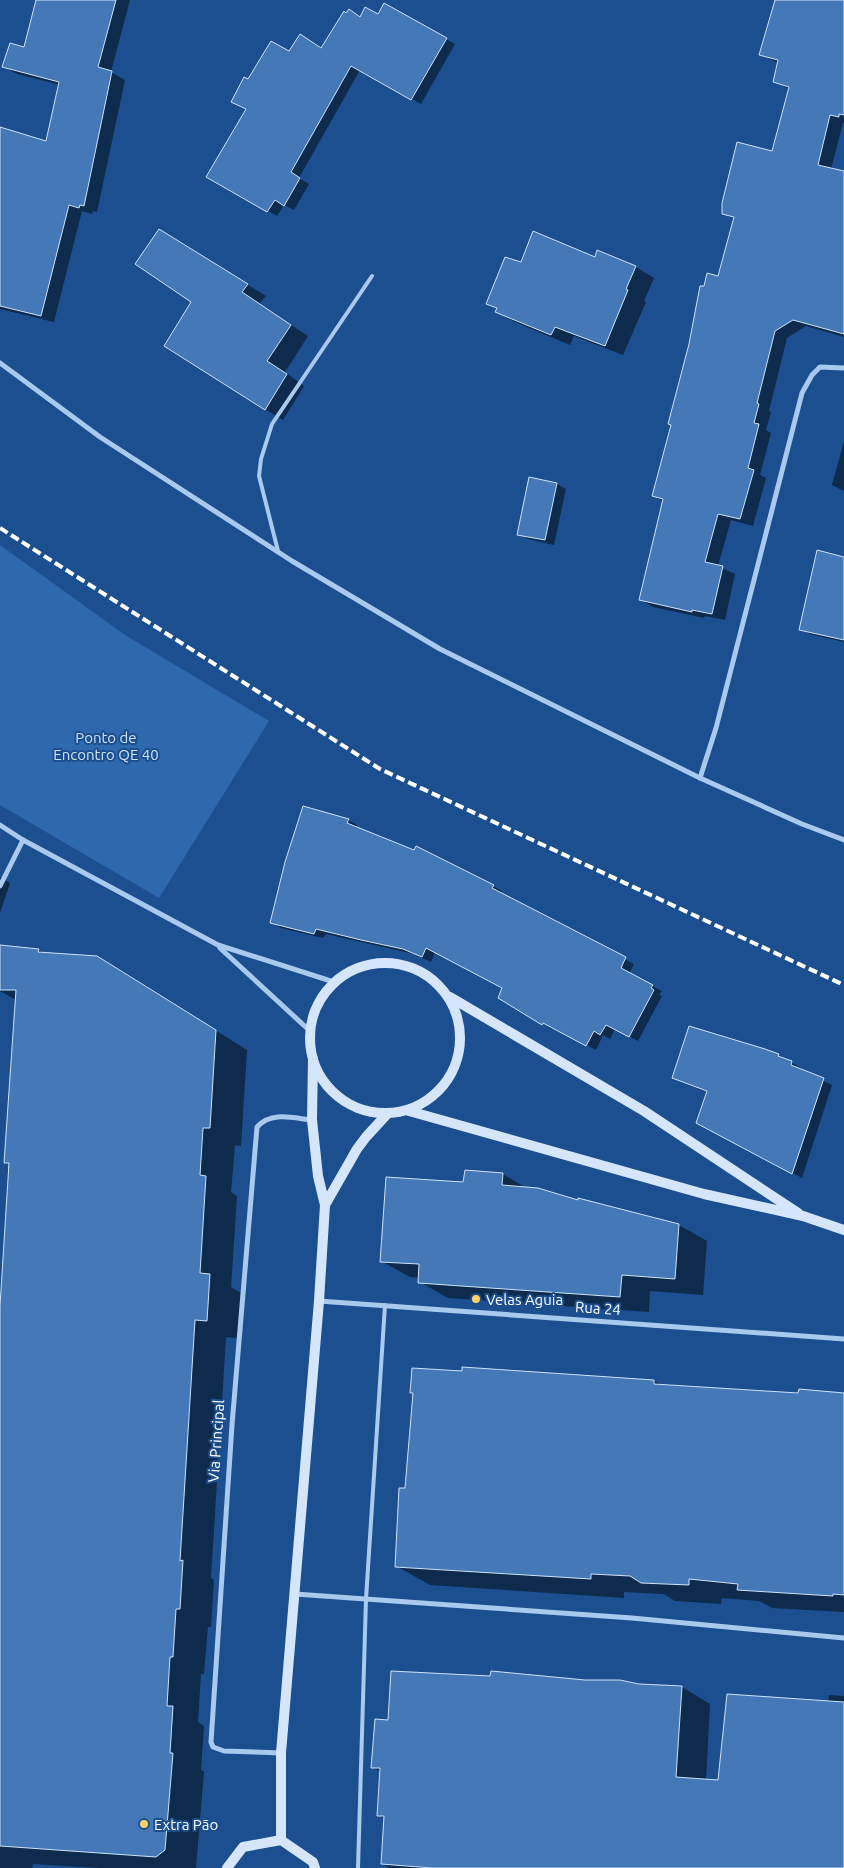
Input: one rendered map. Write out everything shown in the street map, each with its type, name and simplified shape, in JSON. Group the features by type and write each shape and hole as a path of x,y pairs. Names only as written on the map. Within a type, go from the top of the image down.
{"street":[{"path":"0,363 100,438 278,551 440,649 700,778 802,824 844,840"},
{"path":"700,778 716,728 802,393 812,375 820,368 831,366 844,368"},
{"path":"0,825 23,840 218,946 334,982"},
{"path":"0,886 23,840"},
{"path":"218,946 310,1031"},
{"path":"281,1840 281,1753 319,1301 325,1205 318,1176 312,1120 313,1059 310,1031 318,1004 334,982 358,967 386,962 413,967 436,982 450,997 644,1111 803,1216"},
{"path":"409,1111 425,1102 446,1083 458,1058 460,1030 450,997"},
{"path":"313,1059 325,1084 346,1102 372,1112 409,1111 704,1194 803,1216 844,1230"},
{"path":"325,1205 357,1149 388,1113"},
{"name":"Via Principal","path":"281,1753 224,1751 214,1747 211,1742 232,1425 257,1127 269,1118 277,1116 312,1120"},
{"name":"Rua 24","path":"319,1301 844,1339"},
{"path":"294,1594 632,1618 844,1638"},
{"path":"227,1868 243,1847 281,1840 313,1862 314,1868"}],"lane":[{"path":"278,551 259,476 261,460 272,424 372,276"},
{"path":"358,1868 366,1599 385,1306"}],"green space":[{"name":"Ponto de Encontro QE 40","path":"0,545 125,635 269,721 159,898 0,805"}],"building":[{"path":"36,0 116,0 98,67 112,71 84,206 80,205 79,208 69,205 41,316 0,306 0,127 46,141 59,82 2,67 10,43 24,47"},
{"path":"775,0 844,0 844,115 839,114 839,117 830,115 818,165 844,171 844,334 793,320 775,331 757,403 759,404 754,423 759,424 748,468 754,470 740,519 718,514 705,562 723,566 712,614 692,610 692,612 639,600 663,499 652,496 671,425 668,424 689,344 700,286 704,286 707,273 718,276 734,217 722,214 722,203 737,142 772,151 789,87 773,82 778,60 759,55"},
{"path":"384,3 447,38 411,100 351,66 291,172 300,178 284,206 275,200 267,212 206,177 246,109 231,102 244,77 248,79 271,41 289,51 300,34 321,48 344,11 346,13 349,9 360,17 365,7 378,14"},
{"path":"159,229 248,284 242,292 291,325 267,361 287,374 265,410 164,346 191,302 135,264"},
{"path":"533,231 595,257 597,250 636,266 605,346 555,327 551,335 495,312 497,308 486,304 505,257 521,262"},
{"path":"529,477 557,483 545,540 517,535"},
{"path":"817,550 844,557 844,640 799,630"},
{"path":"303,806 349,819 347,823 414,850 416,846 494,885 492,888 626,957 621,968 653,985 651,988 654,990 629,1037 606,1025 600,1035 594,1031 586,1046 543,1023 542,1025 498,998 502,988 426,948 422,957 403,949 316,929 314,934 270,923 285,862"},
{"path":"0,945 39,949 38,952 97,956 216,1030 210,1128 203,1128 200,1175 206,1176 200,1273 210,1274 207,1321 195,1320 180,1561 183,1560 180,1609 176,1609 173,1657 170,1657 167,1706 173,1706 170,1753 173,1753 165,1850 156,1857 0,1846 0,1306 9,1163 4,1163 16,990 0,990"},
{"path":"689,1026 779,1054 778,1056 792,1061 791,1065 824,1078 792,1174 696,1123 707,1091 672,1078"},
{"path":"465,1170 503,1173 502,1185 538,1188 578,1200 578,1198 679,1224 675,1279 622,1275 620,1297 418,1283 419,1264 380,1262 386,1177 463,1182"},
{"path":"462,1367 654,1380 654,1384 798,1393 799,1389 844,1393 844,1595 833,1594 833,1596 737,1590 738,1584 689,1579 689,1585 641,1583 630,1576 591,1574 591,1579 395,1567 399,1488 405,1488 413,1393 410,1393 412,1368 462,1371"},
{"path":"391,1671 490,1676 491,1671 585,1680 620,1680 639,1684 682,1686 676,1777 718,1780 727,1694 844,1702 844,1868 432,1868 381,1864 384,1816 377,1816 380,1768 371,1768 375,1719 388,1720"}],"railway":[{"path":"0,528 380,769 844,985"}],"place":[{"name":"Velas Aguia","path":"476,1299"},
{"name":"Extra Pão","path":"144,1824"}]}
